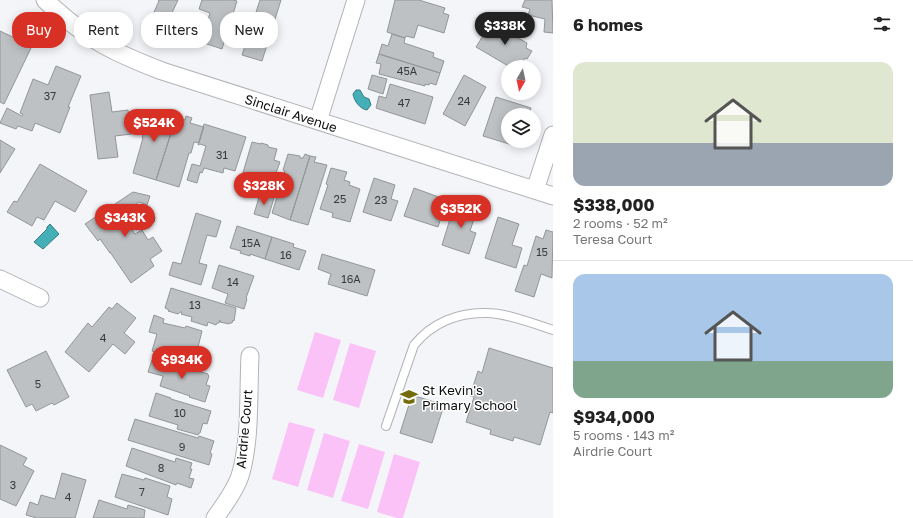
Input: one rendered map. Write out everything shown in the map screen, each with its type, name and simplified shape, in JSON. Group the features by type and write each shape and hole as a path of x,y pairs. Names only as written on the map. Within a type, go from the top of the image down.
{"street":[{"name":"Sinclair Avenue","path":"45,0 66,18 101,43 138,61 194,82 553,196"},
{"path":"318,121 356,0"},
{"path":"535,190 553,135"},
{"path":"0,279 40,298"},
{"name":"Airdrie Court","path":"215,518 228,499 240,477 244,454 250,356"}],"lane":[{"path":"386,426 414,345 422,335 432,327 451,318 488,312 526,321 553,330"}],"shaded area":[{"path":"315,332 341,340 323,398 297,390"},
{"path":"350,343 376,351 359,408 333,400"},
{"path":"289,422 315,429 298,487 272,479"},
{"path":"324,433 350,441 333,498 307,490"},
{"path":"359,444 385,452 368,509 341,501"},
{"path":"394,454 420,462 403,518 397,518 377,512"}],"water":[{"path":"356,90 360,90 364,97 369,99 371,105 367,110 362,108 356,102 353,94"},
{"path":"138,206 155,217 154,222 149,226 146,226 139,219 132,216 132,209"},
{"path":"50,224 59,234 43,249 34,242"}],"building":[{"path":"158,0 178,0 172,12 154,12 159,1"},
{"path":"202,0 237,1 234,12 220,12 220,48 222,49 212,46 212,12 199,9"},
{"path":"260,0 281,0 277,12 256,12"},
{"path":"395,0 419,0 445,8 443,13 449,15 444,33 418,25 414,38 406,36 405,38 387,32"},
{"path":"525,0 552,0 553,33 544,32 545,19 528,15 530,9 522,7"},
{"path":"502,22 514,29 511,34 527,43 526,48 532,51 527,59 501,60 501,62 476,47 486,31 493,35"},
{"path":"0,31 12,37 12,48 31,48 4,104 0,102"},
{"path":"392,34 405,38 404,43 434,53 433,57 444,61 440,73 379,54 382,44 388,46"},
{"path":"244,48 266,48 262,61 242,55"},
{"path":"379,54 440,73 436,85 430,83 429,85 425,84 425,86 379,74 381,64 376,63"},
{"path":"56,66 81,76 68,107 70,107 60,133 35,123 32,131 18,126 16,129 0,123 7,108 22,116 23,114 20,113 33,79 48,85"},
{"path":"372,75 387,79 383,94 368,89"},
{"path":"464,75 486,87 465,126 443,114"},
{"path":"390,84 433,97 425,124 376,108 379,96 386,98"},
{"path":"109,92 112,112 128,110 132,134 115,136 118,157 98,159 90,95"},
{"path":"496,97 501,99 501,100 531,108 501,108 501,142 483,136"},
{"path":"148,110 161,114 162,111 177,115 156,180 133,173 143,138 145,128 143,127"},
{"path":"186,116 192,118 190,123 204,127 199,143 194,142 191,153 189,153 179,187 156,180 176,117 185,120"},
{"path":"204,124 246,137 235,171 224,168 223,173 204,168 202,173 200,172 197,183 187,180 192,164 200,166 206,146 200,144 198,145"},
{"path":"0,140 15,149 0,173"},
{"path":"252,142 261,143 268,145 268,147 277,149 274,160 280,162 276,173 273,172 269,185 242,176"},
{"path":"288,154 300,156 300,158 303,158 305,154 310,156 290,220 272,213 285,171 283,170"},
{"path":"310,156 316,157 314,162 327,165 308,225 290,220"},
{"path":"40,164 87,191 75,212 55,201 44,220 37,217 32,226 7,212 14,201 17,202"},
{"path":"331,168 347,172 344,180 350,182 349,185 360,189 350,222 332,217 333,213 320,209 328,185 326,184"},
{"path":"374,178 395,185 391,199 398,201 391,221 363,212"},
{"path":"414,188 447,200 438,227 404,216"},
{"path":"133,192 150,196 147,205 139,202 121,215 135,234 142,230 148,240 153,237 162,251 150,259 154,266 131,283 100,239 98,241 85,224"},
{"path":"260,194 274,198 268,218 254,214"},
{"path":"455,203 477,210 470,231 476,233 469,254 442,245"},
{"path":"196,213 221,221 216,237 207,235 199,263 207,265 201,285 169,275 173,262 181,264"},
{"path":"498,217 519,224 512,245 522,248 516,268 485,258"},
{"path":"237,226 272,237 265,259 250,254 250,256 240,253 241,251 230,248"},
{"path":"546,230 553,232 552,278 541,274 534,297 515,291 524,265 527,266 536,236 543,239"},
{"path":"272,237 294,244 293,247 306,251 299,270 265,259"},
{"path":"322,254 375,270 367,296 328,284 331,274 318,269"},
{"path":"219,265 254,276 246,298 244,309 225,303 228,294 212,288"},
{"path":"171,288 236,308 234,321 233,320 232,323 229,324 220,322 220,320 216,325 208,322 207,326 191,321 192,317 181,314 182,312 178,314 168,311 169,310 165,308"},
{"path":"117,303 136,318 124,333 135,342 125,354 113,344 89,372 65,352 88,323 92,327 109,307 112,309"},
{"path":"154,315 164,319 163,323 185,328 186,326 202,331 198,347 202,348 199,359 197,358 195,364 152,351 157,334 149,332"},
{"path":"489,348 553,368 553,413 550,412 540,445 514,437 513,441 490,434 491,430 466,422 474,397 470,396 478,371 482,373"},
{"path":"46,351 69,397 54,405 52,403 36,411 32,404 26,407 7,370"},
{"path":"152,360 190,372 191,369 208,374 209,376 206,385 210,386 205,402 160,386 163,376 148,372"},
{"path":"156,393 211,411 207,424 203,423 198,435 177,429 178,425 149,416"},
{"path":"412,395 444,405 432,443 400,433"},
{"path":"135,419 198,438 199,436 214,441 210,453 212,454 209,465 128,440"},
{"path":"0,445 27,458 23,465 34,471 16,506 0,499"},
{"path":"132,448 175,462 176,458 192,463 189,478 194,479 191,488 177,483 176,485 126,466"},
{"path":"62,473 86,480 75,518 37,518 26,515 30,502 38,505 41,495 55,499"},
{"path":"122,474 144,480 145,478 170,486 167,497 172,499 168,515 115,497"},
{"path":"99,500 127,509 128,505 145,510 144,518 93,518"}],"place":[{"name":"St Kevin's Primary School","path":"409,397"}]}
